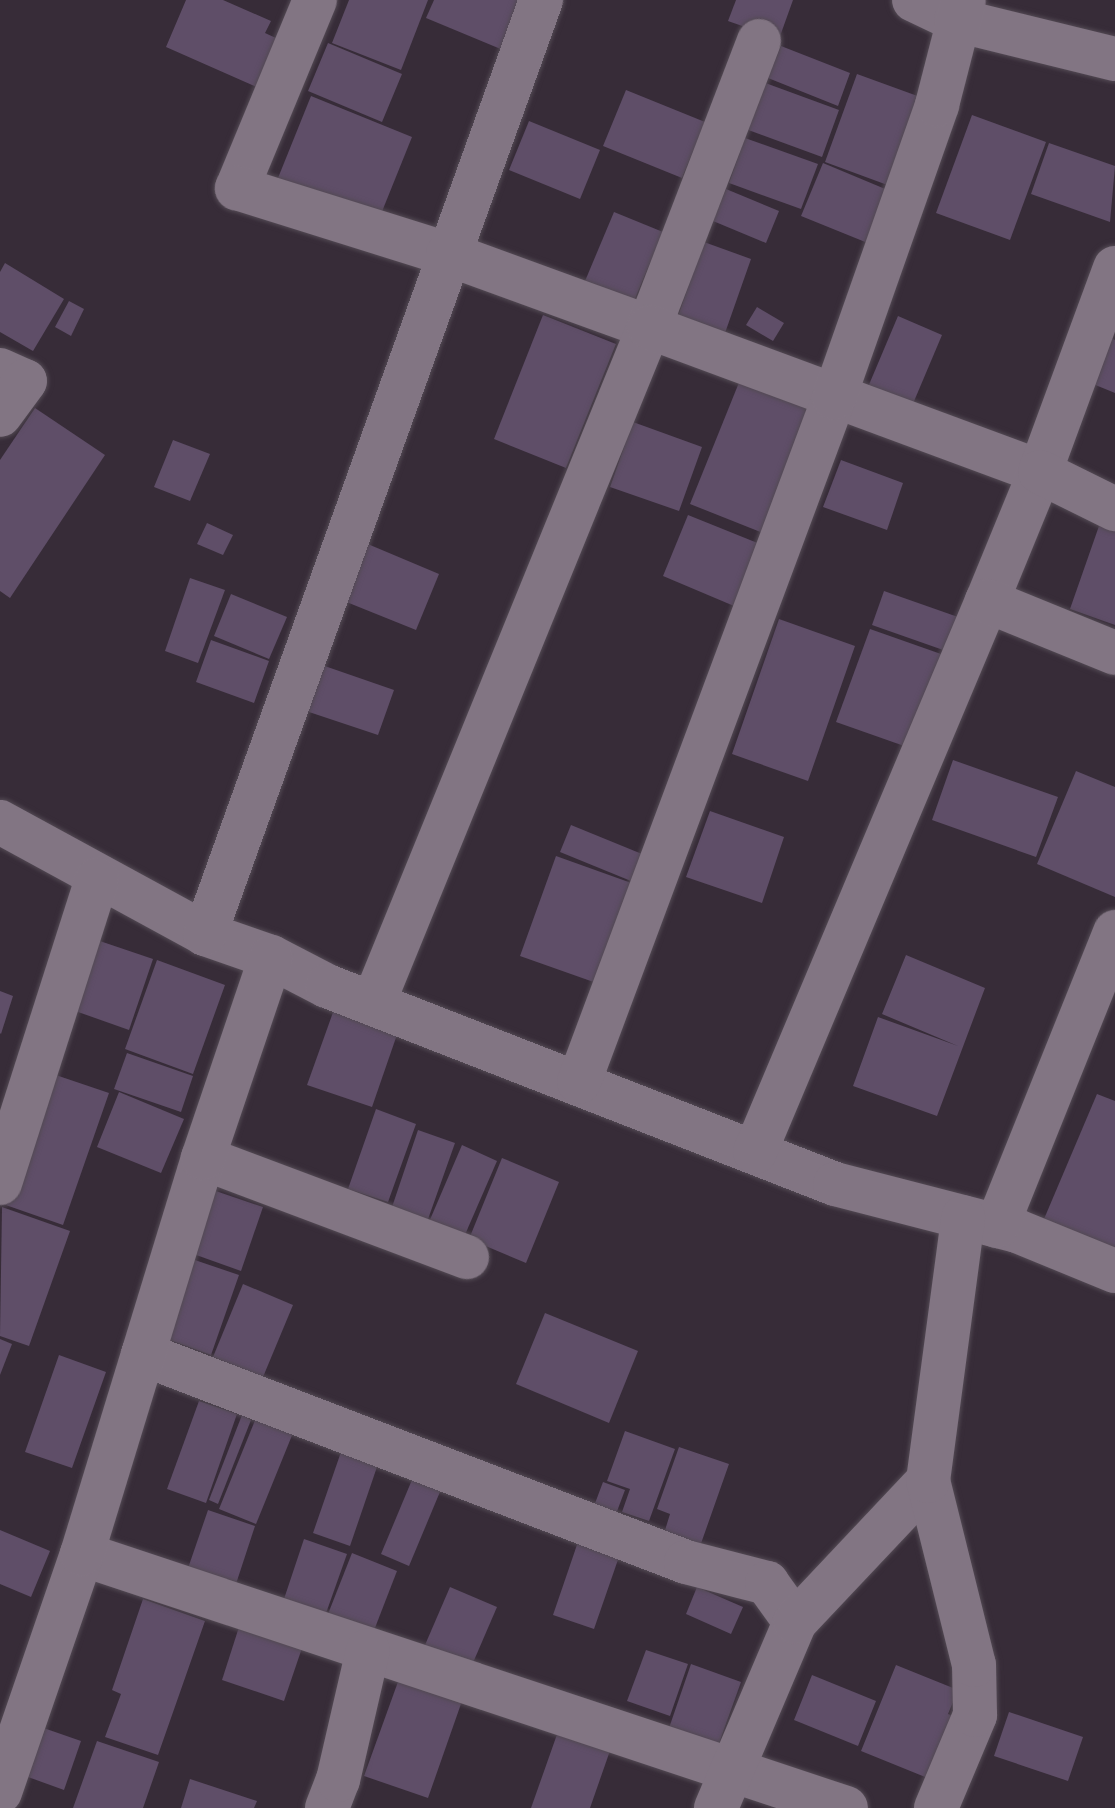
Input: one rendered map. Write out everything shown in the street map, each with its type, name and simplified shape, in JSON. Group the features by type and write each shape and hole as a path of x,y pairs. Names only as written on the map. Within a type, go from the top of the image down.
{"street":[{"path":"315,0 237,188 448,254 649,327 1040,472 1115,509"},
{"path":"205,934 541,0"},
{"path":"914,0 960,10 1115,59"},
{"path":"579,1082 834,398 937,105 960,10"},
{"path":"373,1004 649,327 759,41"},
{"path":"755,1152 1040,472 1115,268"},
{"path":"0,370 25,381 0,415"},
{"path":"987,601 1115,653"},
{"path":"0,822 97,879 205,934 271,957 373,1004 835,1184 980,1222 1115,1271"},
{"path":"0,1183 97,879"},
{"path":"936,1808 975,1715 974,1665 928,1481 980,1222 1115,932"},
{"path":"0,1792 82,1554 203,1158 271,957"},
{"path":"203,1158 467,1257"},
{"path":"143,1354 686,1562 767,1583 795,1622"},
{"path":"716,1808 795,1622 928,1481"},
{"path":"82,1554 368,1650 734,1767 846,1808"},
{"path":"327,1808 338,1780 368,1650"}],"building":[{"path":"186,0 223,0 271,21 265,33 289,44 268,92 166,47"},
{"path":"349,0 428,0 401,70 332,43"},
{"path":"434,0 524,0 503,50 426,18"},
{"path":"736,0 793,0 779,39 728,21"},
{"path":"328,43 402,74 382,122 308,91"},
{"path":"781,46 850,73 838,106 768,78"},
{"path":"857,74 934,102 901,190 825,162"},
{"path":"749,77 839,110 822,157 732,124"},
{"path":"626,90 705,122 682,178 603,146"},
{"path":"311,96 412,137 379,219 278,178"},
{"path":"972,115 1046,142 1010,240 936,213"},
{"path":"529,121 600,150 580,199 509,170"},
{"path":"745,138 818,164 801,209 729,183"},
{"path":"1049,143 1115,166 1110,222 1031,194"},
{"path":"823,163 902,196 880,248 801,216"},
{"path":"726,189 779,211 766,243 713,221"},
{"path":"614,212 663,232 629,313 580,293"},
{"path":"704,242 751,259 725,333 678,316"},
{"path":"5,263 64,299 33,351 0,332 0,272"},
{"path":"69,301 84,309 71,336 55,327"},
{"path":"757,307 784,323 773,341 746,325"},
{"path":"543,315 616,344 566,468 494,439"},
{"path":"898,316 942,335 912,406 868,387"},
{"path":"1111,338 1115,340 1115,393 1093,384"},
{"path":"740,380 818,411 763,533 690,504"},
{"path":"35,408 105,455 10,598 0,591 0,460"},
{"path":"633,422 702,447 679,511 610,487"},
{"path":"173,440 210,454 190,501 154,487"},
{"path":"841,460 903,483 887,530 823,507"},
{"path":"688,515 760,544 734,606 663,576"},
{"path":"207,523 233,535 223,555 197,544"},
{"path":"1099,526 1115,531 1115,625 1070,609"},
{"path":"363,542 439,574 416,630 339,599"},
{"path":"190,578 225,590 198,663 165,651"},
{"path":"884,591 958,617 946,651 872,625"},
{"path":"231,594 287,617 269,659 214,636"},
{"path":"779,619 855,646 808,781 732,754"},
{"path":"870,629 941,654 907,747 836,722"},
{"path":"211,640 269,661 254,703 196,682"},
{"path":"316,663 394,690 378,735 300,709"},
{"path":"953,760 1058,797 1036,857 932,820"},
{"path":"1076,771 1115,787 1115,897 1037,864"},
{"path":"710,811 784,837 762,903 686,877"},
{"path":"571,825 642,854 631,881 560,852"},
{"path":"556,856 637,885 602,985 520,956"},
{"path":"88,937 153,959 129,1030 64,1007"},
{"path":"906,955 985,988 937,1116 853,1086 878,1017 958,1046 882,1014"},
{"path":"157,960 225,985 193,1074 125,1049"},
{"path":"0,991 13,996 1,1034 0,1033"},
{"path":"336,1004 400,1026 372,1107 307,1085"},
{"path":"127,1053 193,1076 181,1112 114,1089"},
{"path":"41,1070 109,1093 63,1225 0,1203"},
{"path":"119,1092 184,1119 161,1173 97,1147"},
{"path":"1097,1094 1115,1101 1115,1249 1044,1219"},
{"path":"376,1109 416,1124 388,1202 348,1189"},
{"path":"418,1130 455,1143 427,1222 391,1210"},
{"path":"462,1145 497,1161 464,1237 429,1222"},
{"path":"502,1158 559,1182 526,1263 469,1239"},
{"path":"207,1188 263,1207 241,1271 185,1251"},
{"path":"2,1207 70,1231 29,1346 0,1336"},
{"path":"183,1256 239,1275 211,1355 156,1335"},
{"path":"243,1284 293,1305 263,1377 213,1357"},
{"path":"545,1313 638,1351 609,1423 516,1384"},
{"path":"0,1339 12,1344 0,1375"},
{"path":"59,1355 106,1372 72,1468 25,1452"},
{"path":"199,1401 237,1414 206,1503 167,1489"},
{"path":"242,1415 251,1420 218,1504 209,1500"},
{"path":"256,1418 293,1433 256,1524 219,1509"},
{"path":"625,1431 675,1449 649,1521 622,1512 630,1489 607,1481"},
{"path":"679,1447 729,1464 698,1552 662,1540 670,1514 657,1509"},
{"path":"341,1452 378,1464 350,1546 313,1533"},
{"path":"414,1475 442,1487 409,1566 381,1554"},
{"path":"603,1482 625,1490 613,1522 591,1514"},
{"path":"208,1510 255,1526 233,1593 185,1577"},
{"path":"0,1530 50,1551 31,1597 0,1584"},
{"path":"580,1536 621,1551 594,1629 553,1615"},
{"path":"304,1539 347,1554 325,1616 283,1602"},
{"path":"352,1553 397,1571 373,1633 328,1614"},
{"path":"450,1587 497,1607 472,1665 425,1645"},
{"path":"697,1587 743,1607 731,1634 686,1614"},
{"path":"143,1599 205,1621 158,1755 105,1737 121,1694 112,1690"},
{"path":"239,1627 302,1648 284,1701 222,1680"},
{"path":"646,1650 688,1664 670,1716 627,1701"},
{"path":"691,1664 741,1682 718,1746 669,1728"},
{"path":"896,1665 958,1690 948,1714 960,1719 935,1781 861,1751"},
{"path":"812,1675 876,1701 858,1746 794,1720"},
{"path":"399,1679 462,1701 428,1798 364,1776"},
{"path":"1009,1712 1083,1737 1068,1781 994,1756"},
{"path":"35,1725 81,1741 64,1790 17,1773"},
{"path":"560,1726 612,1745 590,1808 531,1808"},
{"path":"97,1741 159,1762 143,1808 73,1808"},
{"path":"190,1779 257,1801 254,1808 181,1808"}]}
